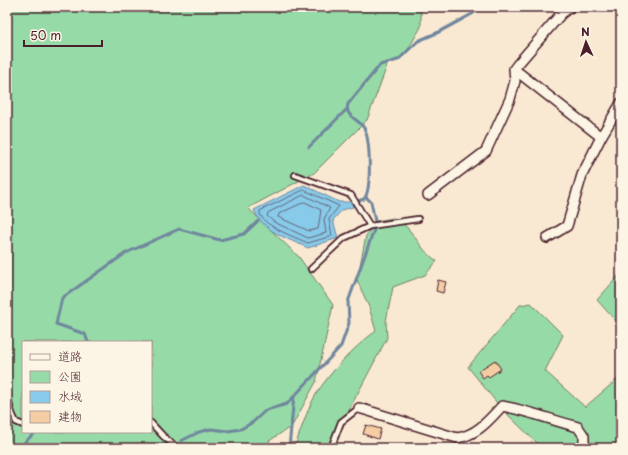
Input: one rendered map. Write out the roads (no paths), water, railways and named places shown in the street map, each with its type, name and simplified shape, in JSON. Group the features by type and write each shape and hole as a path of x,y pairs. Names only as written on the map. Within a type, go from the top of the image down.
{"street":[{"path":"428,195 486,151 510,99 515,82 514,69 543,34 570,7"},
{"path":"514,69 601,136"},
{"path":"547,238 567,226 582,175 601,136 621,103"},
{"path":"359,408 457,438 466,437 480,429 502,406 525,410 578,427 584,436 584,448"}],"lane":[{"path":"295,175 351,195 370,226"},
{"path":"311,269 344,238 370,226 418,219"},
{"path":"7,389 9,408 16,422 22,425"},
{"path":"331,448 341,422 359,408"},
{"path":"152,424 177,448"}],"water":[{"path":"304,185 339,202 352,202 353,207 342,210 333,220 338,238 308,248 276,234 263,224 254,210"}],"waterway":[{"path":"358,201 364,199 367,194 369,176 368,145 365,130 363,126 348,112 348,104 380,65 398,60 418,41 439,32 472,14 480,7"},
{"path":"309,147 347,109"},
{"path":"366,197 371,202 375,221"},
{"path":"88,341 85,334 56,324 62,298 126,253 179,229 220,240 244,234 258,221"},
{"path":"181,441 199,432 211,429 228,431 241,429 253,422 266,410 287,404 341,346 349,323 348,302 375,227"},
{"path":"289,448 294,396"},
{"path":"18,448 35,433"}]}
